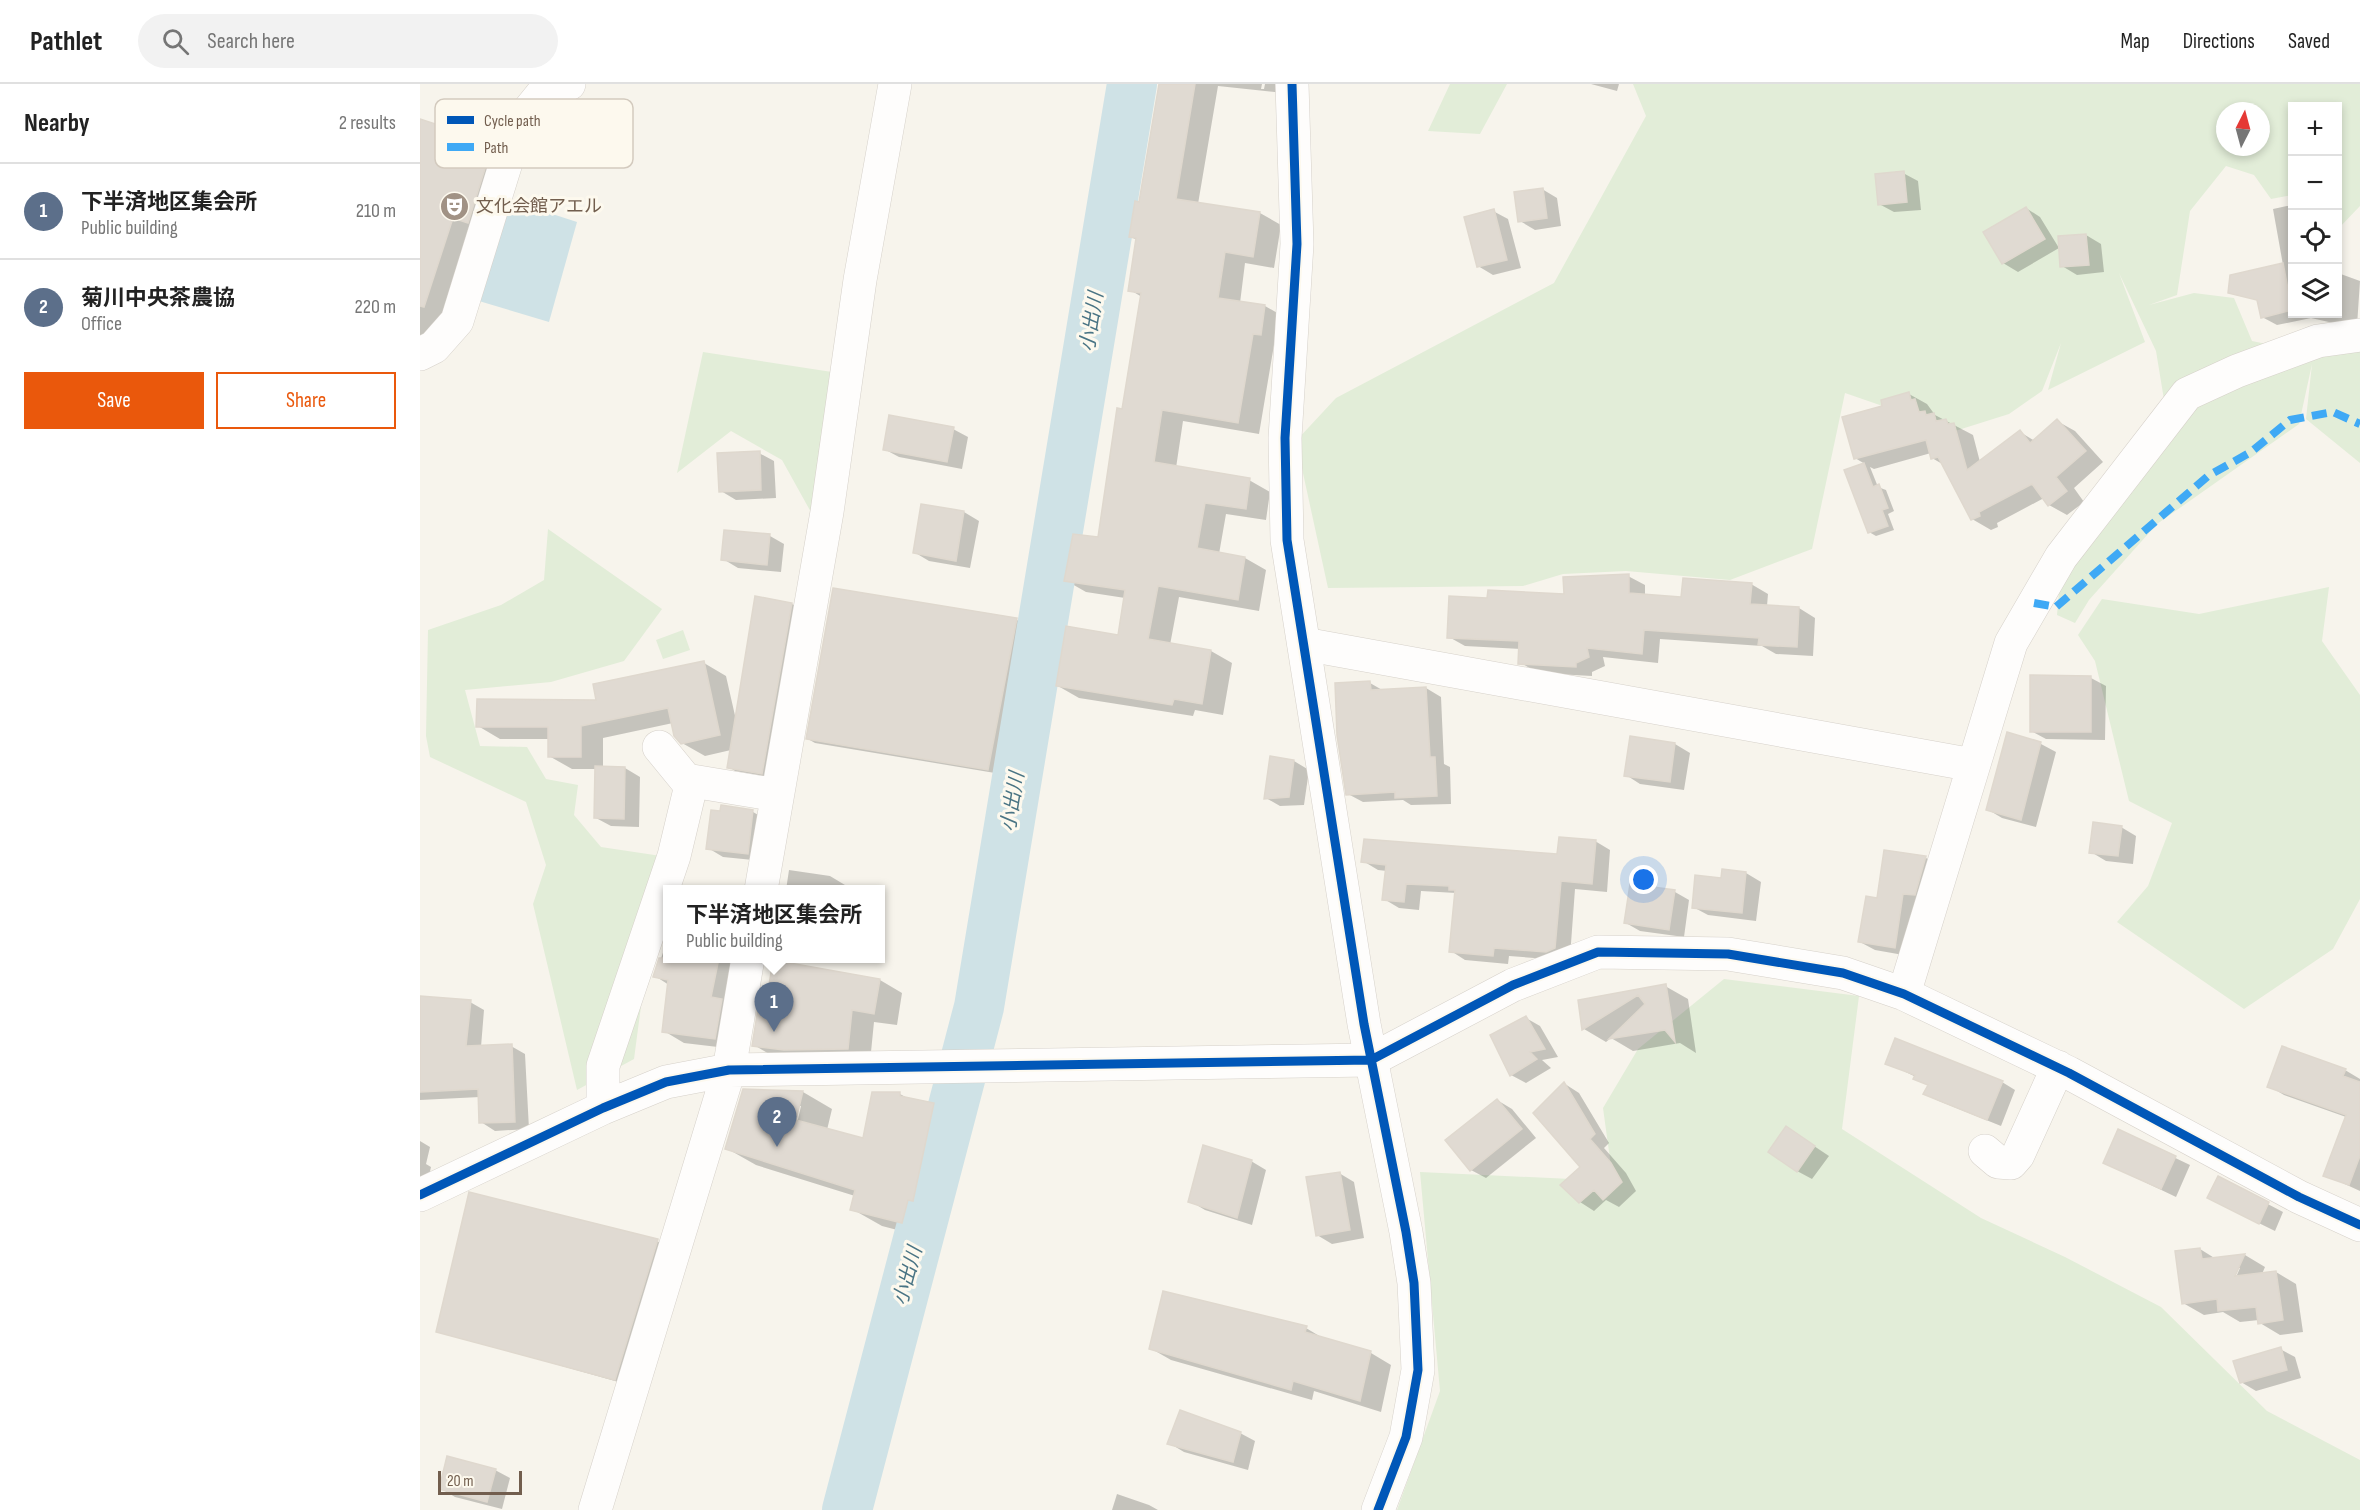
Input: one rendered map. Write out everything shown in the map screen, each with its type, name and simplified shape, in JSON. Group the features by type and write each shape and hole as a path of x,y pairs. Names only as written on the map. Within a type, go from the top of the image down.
{"street":[{"path":"538,99 547,88 570,84"},
{"path":"762,885 827,512 860,280 895,84"},
{"path":"1292,84 1297,244 1285,438 1287,540 1371,1060 1407,1232 1414,1283 1418,1370 1406,1437 1378,1510"},
{"path":"420,354 434,347 457,321 504,168"},
{"path":"1904,994 2011,643 2061,557 2187,394 2237,371 2318,341 2360,335"},
{"path":"1304,644 1973,765"},
{"path":"659,747 686,780 777,795"},
{"path":"664,885 674,856 692,781"},
{"path":"603,1108 603,1066 663,889"},
{"path":"420,1195 603,1108 666,1082 729,1070 1371,1060 1513,985 1598,952 1728,954 1843,973 1904,994 2058,1067 2300,1197 2360,1225"},
{"path":"595,1510 729,1070 747,963"},
{"path":"1985,1151 1998,1162 2011,1163 2018,1155 2058,1067"}],"green space":[{"path":"1450,84 1507,84 1480,134 1428,131"},
{"path":"1633,84 2360,84 2360,206 2342,225 2342,102 2288,102 2288,196 2271,199 2254,175 2226,166 2190,211 2177,295 2149,305 2194,293 2234,298 2252,341 2314,354 2360,343 2360,463 2306,419 2312,364 2299,424 2157,524 2089,600 2075,623 2057,615 2060,579 2169,430 2156,351 2119,273 2145,342 2048,390 2061,343 2042,391 2009,414 1955,431 1845,393 1812,549 1730,580 1626,571 1563,574 1523,586 1328,588 1296,441 1336,398 1554,283 1646,116"},
{"path":"703,352 832,372 812,514 782,460 731,431 677,473"},
{"path":"548,529 662,609 624,661 551,682 465,690 480,746 527,747 546,779 578,785 574,815 601,847 661,856 634,1059 577,1090 533,904 546,865 526,802 430,757 426,736 428,630 501,605 544,580"},
{"path":"2329,587 2322,641 2360,695 2360,899 2333,949 2244,1009 2117,922 2148,886 2172,823 2129,801 2095,661 2078,635 2102,599 2199,614"},
{"path":"683,630 690,650 663,659 656,640"},
{"path":"1724,979 1859,996 1842,1129 1981,1218 2065,1257 2161,1307 2267,1411 2360,1460 2360,1510 1397,1510 1440,1391 1420,1172 1613,1181 1603,1108 1638,1049"}],"shaded area":[{"path":"509,200 577,222 549,322 479,301"}],"building":[{"path":"1159,84 1195,84 1176,199 1260,212 1253,257 1225,252 1218,298 1265,305 1261,335 1253,334 1238,423 1162,410 1154,462 1250,478 1246,509 1205,503 1197,548 1245,557 1238,600 1158,586 1148,639 1211,650 1202,704 1174,699 1172,705 1056,686 1066,626 1118,635 1125,590 1064,581 1073,534 1098,537 1117,408 1122,409 1141,293 1128,291 1136,238 1129,237 1135,201 1139,202"},
{"name":"文化会館アエル","path":"420,119 435,124 435,168 485,168 468,223 453,218 424,307 420,306"},
{"path":"1904,171 1907,202 1878,205 1875,174"},
{"path":"1543,188 1547,218 1518,222 1514,192"},
{"path":"2026,207 2045,239 2002,264 1983,232"},
{"path":"1494,209 1507,260 1477,267 1464,217"},
{"path":"2086,234 2089,265 2060,267 2058,236"},
{"path":"2283,263 2288,289 2288,311 2261,318 2257,300 2228,293 2230,275"},
{"path":"1909,392 1911,400 1915,399 1919,412 1925,411 1926,415 1934,413 1936,421 1946,419 1948,424 1954,423 1967,470 2020,430 2030,443 2057,419 2086,451 2056,477 2067,491 2048,506 2032,484 1979,512 1980,516 1971,520 1938,457 1931,459 1926,440 1854,459 1842,417 1882,406 1881,400"},
{"path":"889,415 954,427 947,462 883,450"},
{"path":"760,451 761,490 719,492 717,453"},
{"path":"1864,463 1873,487 1879,484 1888,508 1882,510 1888,526 1868,533 1844,470"},
{"path":"921,504 964,511 956,561 913,553"},
{"path":"724,530 770,534 767,565 721,560"},
{"path":"1629,574 1629,593 1681,597 1683,578 1752,583 1750,604 1799,607 1797,647 1758,645 1759,638 1644,630 1642,654 1587,648 1589,657 1576,663 1576,667 1518,664 1519,641 1447,638 1449,596 1487,598 1488,590 1564,594 1563,577"},
{"path":"833,588 1017,618 988,770 806,739"},
{"path":"755,596 792,603 762,774 727,768"},
{"path":"704,661 720,735 681,744 674,736 668,708 581,726 581,757 548,757 548,727 476,727 477,699 596,700 593,684"},
{"path":"2030,675 2091,676 2091,732 2030,732"},
{"path":"1370,681 1371,690 1426,687 1430,757 1435,757 1437,796 1395,798 1395,792 1346,795 1337,735 1335,683"},
{"path":"2007,732 2041,742 2021,820 1986,810"},
{"path":"1630,736 1675,743 1670,782 1624,776"},
{"path":"1270,756 1294,760 1289,797 1264,799"},
{"path":"595,766 625,767 624,819 594,818"},
{"path":"721,805 753,810 748,854 706,849 711,810 720,811"},
{"path":"2093,822 2122,826 2118,856 2089,853"},
{"path":"1559,837 1596,840 1592,884 1561,881 1555,948 1546,952 1494,948 1493,956 1449,952 1455,890 1449,890 1449,886 1406,884 1404,902 1382,900 1386,865 1361,862 1364,839 1557,854"},
{"path":"1884,850 1926,856 1915,895 1903,894 1895,948 1858,942 1866,896 1877,898"},
{"path":"1722,869 1746,872 1742,913 1692,908 1695,875 1721,878"},
{"path":"1630,884 1675,890 1669,930 1624,923"},
{"path":"659,958 663,958 663,963 718,963 711,997 722,999 715,1039 662,1032 668,980 653,977"},
{"path":"773,963 790,963 880,979 874,1014 852,1010 848,1049 784,1050 752,1046 760,996 767,997"},
{"path":"1666,984 1675,1042 1665,1030 1609,1039 1645,1004 1638,995 1582,1030 1578,1000"},
{"path":"420,996 471,1000 466,1046 512,1044 515,1122 479,1123 478,1089 420,1092"},
{"path":"1526,1016 1545,1049 1530,1052 1537,1059 1510,1076 1490,1035"},
{"path":"1895,1038 2003,1081 1987,1120 1923,1094 1928,1085 1913,1079 1915,1075 1885,1064"},
{"path":"2282,1046 2346,1069 2343,1076 2360,1082 2360,1156 2349,1185 2323,1176 2346,1115 2267,1087"},
{"path":"1564,1082 1595,1134 1590,1139 1611,1163 1622,1182 1603,1200 1594,1190 1579,1203 1560,1185 1580,1167 1533,1113"},
{"path":"743,1089 803,1091 796,1120 863,1138 872,1092 900,1092 900,1096 934,1103 913,1201 908,1200 902,1223 850,1210 855,1190 725,1149"},
{"path":"1497,1099 1522,1129 1470,1171 1445,1140"},
{"path":"1786,1126 1815,1146 1797,1172 1768,1152"},
{"path":"2118,1129 2176,1156 2161,1189 2103,1163"},
{"path":"1203,1145 1252,1160 1237,1218 1188,1202"},
{"path":"1340,1172 1350,1230 1316,1236 1306,1177"},
{"path":"2218,1176 2269,1202 2259,1224 2207,1198"},
{"path":"469,1192 658,1239 615,1380 436,1332"},
{"path":"2200,1248 2202,1259 2245,1254 2235,1276 2276,1271 2283,1320 2258,1324 2256,1307 2218,1311 2217,1299 2182,1304 2175,1251"},
{"path":"1163,1291 1307,1326 1305,1332 1371,1351 1360,1401 1293,1381 1291,1390 1149,1349"},
{"path":"2281,1347 2287,1370 2240,1383 2233,1361"},
{"path":"1180,1410 1241,1432 1233,1462 1167,1444"},
{"path":"447,1456 496,1469 487,1502 439,1489"}],"waterway":[{"name":"小出川","path":"847,1510 979,1007 1132,84"}],"marked path":[{"path":"2034,603 2056,607 2208,476 2251,452 2290,420 2333,412 2360,424"}],"cycle path":[{"path":"1292,84 1297,244 1285,438 1287,540 1364,1024 1406,1232 1414,1283 1418,1370 1406,1437 1378,1510"},
{"path":"420,1195 603,1108 666,1082 729,1070 1371,1060 1513,985 1598,952 1728,954 1843,973 1904,994 2069,1073 2299,1197 2360,1225"}],"place":[{"name":"文化会館アエル","path":"455,206"},
{"name":"下半済地区集会所","path":"774,1032"},
{"name":"菊川中央茶農協","path":"777,1147"}]}
